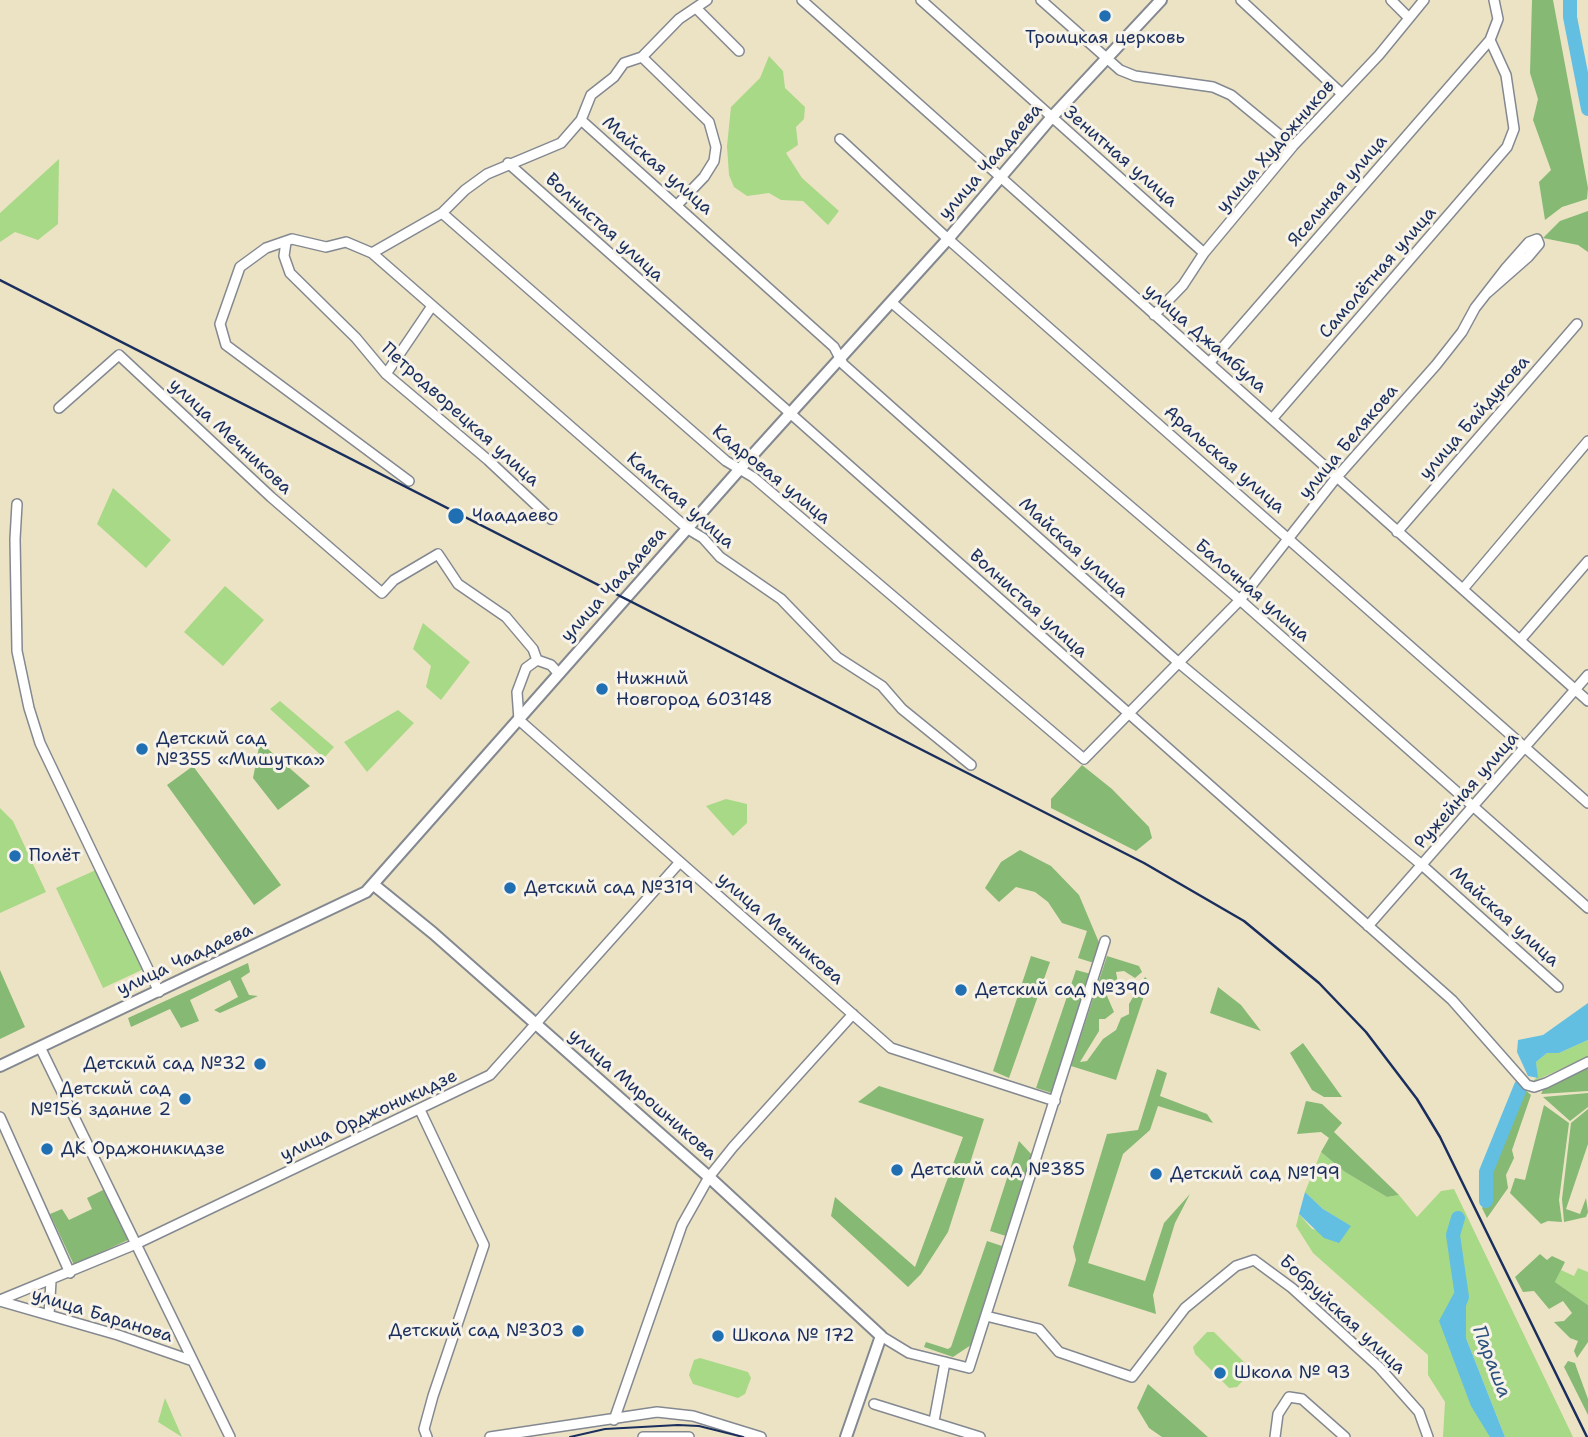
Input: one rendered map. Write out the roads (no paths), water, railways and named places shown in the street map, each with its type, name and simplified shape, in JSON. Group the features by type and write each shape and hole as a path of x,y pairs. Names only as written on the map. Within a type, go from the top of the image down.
{"street":[{"path":"410,481 336,429 226,345 219,324 240,267 266,248 292,239 326,247 346,242 372,253 442,214 464,190 508,163 561,143 581,120 591,95 614,77 624,63 642,57 679,19 707,0"},
{"name":"улица Джамбула","path":"802,0 1588,701"},
{"name":"Зенитная улица","path":"921,0 1204,253"},
{"path":"1041,0 1105,58 1135,76 1213,87 1231,95 1293,146"},
{"path":"1055,13 1059,0"},
{"name":"улица Чаадаева","path":"0,1066 362,895 374,885 739,470 948,239 1051,118 1161,0"},
{"path":"1241,0 1342,93"},
{"path":"1391,0 1409,18"},
{"name":"улица Художников","path":"1154,315 1183,285 1204,253 1293,146 1424,0"},
{"path":"1490,40 1498,19 1494,0"},
{"path":"697,9 739,51"},
{"name":"Самолётная улица","path":"1272,419 1507,147 1514,129 1506,75 1490,40"},
{"name":"Ясельная улица","path":"1210,362 1490,40"},
{"path":"642,57 709,122 716,147 714,161 704,177 678,204"},
{"name":"Майская улица","path":"581,120 835,347 839,361 1179,663 1423,866 1558,987"},
{"name":"Аральская улица","path":"840,139 948,239 1588,803"},
{"name":"Волнистая улица","path":"508,163 789,415 1452,1000 1519,1077 1534,1087 1588,1062"},
{"name":"Кадровая улица","path":"442,214 739,470 753,477 1084,759"},
{"name":"улица Белякова","path":"1084,759 1240,600 1336,478 1436,365 1487,293 1529,242 1536,239 1539,244 1528,257 1487,293"},
{"name":"Петродворецкая улица","path":"286,242 284,257 290,273 356,338 386,374 488,460 551,519"},
{"name":"Камская улица","path":"372,253 688,529 703,538 720,557 781,598 837,657 882,686 902,709 971,765"},
{"name":"Балочная улица","path":"891,302 1240,600 1588,908"},
{"path":"386,374 432,306"},
{"name":"улица Байдукова","path":"1397,532 1577,324"},
{"name":"улица Мечникова","path":"59,408 119,355 271,497 382,593 394,580 438,554 458,584 506,617 533,649 537,660"},
{"path":"1462,589 1588,441"},
{"path":"17,504 15,552 18,651 29,708 40,743 159,992"},
{"path":"1520,640 1588,561"},
{"path":"519,720 519,681 526,668 537,660 551,666 559,674"},
{"name":"Ружейная улица","path":"1368,926 1475,808 1588,676"},
{"name":"улица Мечникова","path":"519,720 891,1048 1055,1101"},
{"name":"улица Орджоникидзе","path":"0,1300 136,1244 490,1075 680,862"},
{"name":"улица Мирошникова","path":"374,885 709,1177 881,1336"},
{"path":"846,1437 881,1336 909,1353 969,1368 1105,941"},
{"path":"614,1420 678,1237 709,1177 853,1014"},
{"name":"улица Баранова","path":"40,1048 230,1437"},
{"path":"420,1110 484,1245 426,1433"},
{"path":"0,1117 70,1273"},
{"name":"Бобруйская улица","path":"986,1316 1039,1329 1059,1352 1132,1377 1185,1308 1236,1266 1254,1260 1292,1288 1379,1367 1419,1412 1428,1437"},
{"path":"49,1315 51,1281"},
{"name":"улица Баранова","path":"0,1300 193,1361"},
{"path":"934,1421 945,1362"},
{"path":"1275,1437 1278,1414 1289,1397 1302,1399 1345,1437"},
{"path":"874,1404 981,1437"},
{"path":"490,1437 657,1412 693,1416 761,1437"},
{"path":"643,1437 689,1437"}],"water":[{"path":"1588,1003 1588,1040 1559,1053 1547,1053 1536,1062 1538,1078 1528,1076 1517,1052 1518,1040 1543,1035"},
{"path":"1305,1192 1323,1209 1351,1226 1339,1243 1324,1238 1299,1214"},
{"path":"1466,1291 1466,1338 1505,1437 1490,1437 1471,1406 1439,1321 1454,1293"}],"waterway":[{"name":"Параша","path":"1570,0 1570,17 1588,109"},
{"name":"Параша","path":"1486,1201 1486,1172 1521,1086"},
{"name":"Параша","path":"1457,1309 1462,1297 1453,1235 1458,1218"}],"tram line":[{"path":"570,1437 605,1429 678,1425 699,1426 743,1437"}],"railway":[{"path":"0,280 1144,863 1244,921 1319,983 1366,1032 1417,1099 1440,1137 1587,1437"}],"place":[{"name":"Троицкая церковь","path":"1105,16"},
{"name":"Чаадаево","path":"456,516"},
{"name":"Нижний Новгород 603148","path":"602,689"},
{"name":"Детский сад №355 «Мишутка»","path":"142,749"},
{"name":"Полёт","path":"15,856"},
{"name":"Детский сад №319","path":"510,888"},
{"name":"Детский сад №390","path":"961,990"},
{"name":"Детский сад №32","path":"260,1064"},
{"name":"Детский сад №156 здание 2","path":"185,1099"},
{"name":"ДК Орджоникидзе","path":"47,1149"},
{"name":"Детский сад №385","path":"897,1170"},
{"name":"Детский сад №199","path":"1156,1174"},
{"name":"Детский сад №303","path":"578,1331"},
{"name":"Школа № 172","path":"718,1336"},
{"name":"Школа № 93","path":"1220,1373"}]}
